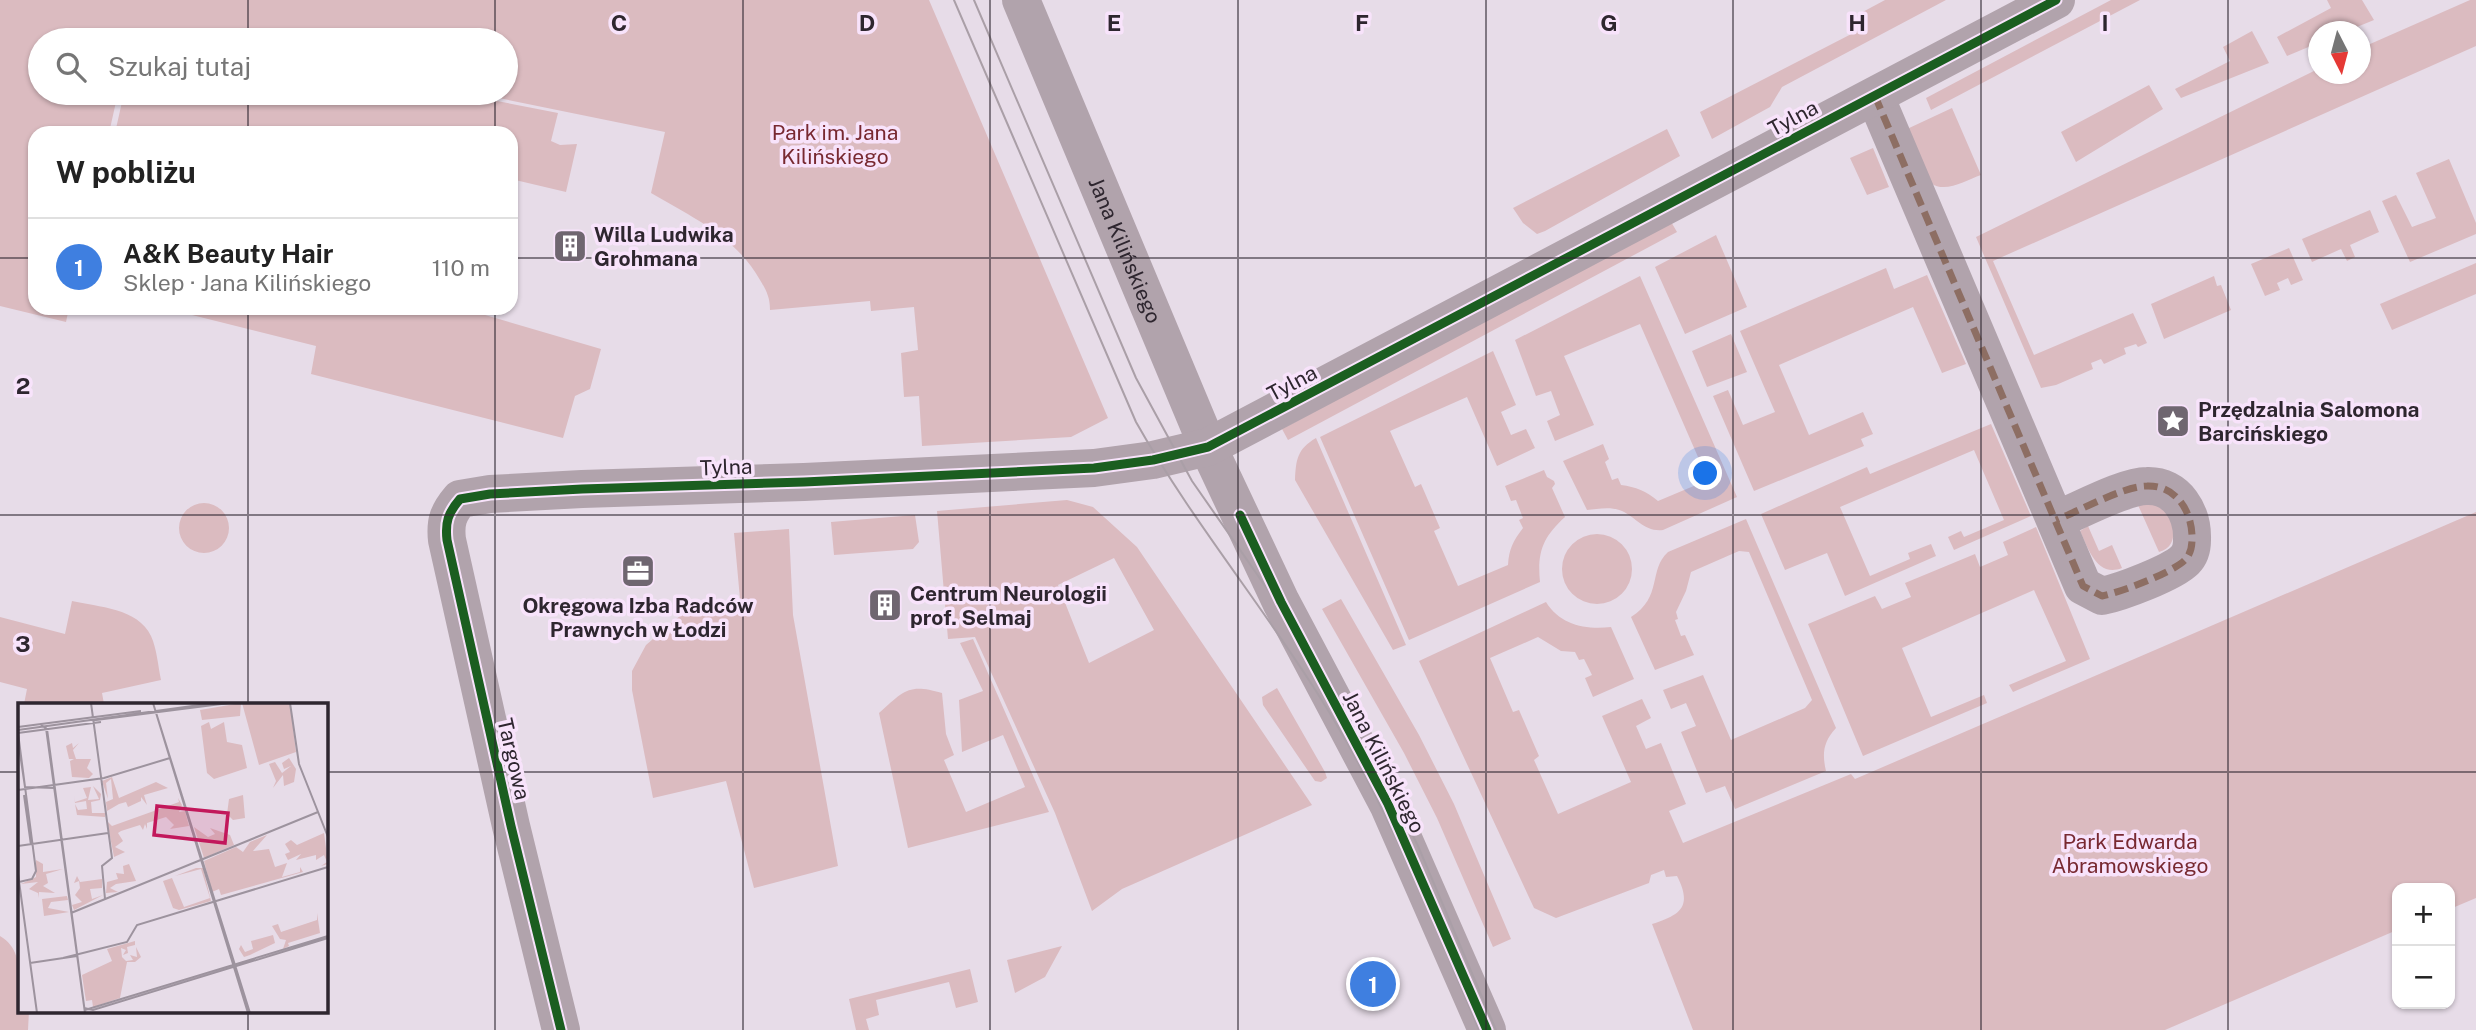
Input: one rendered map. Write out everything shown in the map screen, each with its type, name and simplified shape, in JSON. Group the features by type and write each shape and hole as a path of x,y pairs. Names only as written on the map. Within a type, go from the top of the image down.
{"street":[{"name":"Jana Kilińskiego","path":"1021,0 1208,447 1281,602 1388,804 1487,1030"},
{"name":"Tylna","path":"460,499 491,494 582,489 804,482 1094,468 1153,460 1208,447 2056,0"},
{"path":"1875,96 2056,520"},
{"name":"Targowa","path":"460,499 448,515 445,527 447,540 511,826 561,1030"}],"green space":[{"name":"Park im. Jana Kilińskiego","path":"0,0 929,0 1108,418 1071,437 922,446 919,396 904,397 901,353 918,350 914,307 871,311 870,301 770,310 764,287 739,252 712,229 651,193 665,132 518,102 518,28 28,28 28,105 115,105 111,126 28,126 28,313 0,306"},
{"path":"1885,0 1946,0 1782,87 1770,107 1712,139 1700,112 1863,28 1857,15"},
{"path":"2111,0 2140,0 1931,110 1926,98"},
{"path":"2327,0 2362,0 2374,20 2308,21 2308,47 2287,56 2277,37 2331,8"},
{"path":"2470,0 2476,0 2476,46 1993,261 2034,355 2133,313 2147,343 2124,348 2126,354 2104,364 2101,359 2091,363 2093,369 2056,385 2041,388 1976,237 2308,74 2308,84 2371,84 2371,44"},
{"path":"2252,31 2269,63 2181,98 2175,89 2230,61 2223,47"},
{"path":"2149,85 2163,109 2076,162 2061,132"},
{"path":"121,105 517,105 558,113 551,141 560,145 577,144 566,192 518,181 518,126 117,126"},
{"path":"1952,108 1981,175 1943,187 1931,183 1907,129"},
{"path":"1667,129 1680,156 1545,231 1537,234 1523,223 1513,208"},
{"path":"1873,148 1889,187 1867,195 1850,158"},
{"path":"2449,159 2476,223 2476,234 2410,262 2382,201 2396,195 2412,227 2436,218 2416,173"},
{"path":"2370,210 2379,232 2350,245 2355,257 2347,261 2341,249 2312,262 2302,239"},
{"path":"1670,220 1677,232 1288,440 1282,429"},
{"path":"1716,235 1747,307 1685,334 1655,267"},
{"path":"2289,248 2303,280 2291,285 2288,278 2277,283 2280,290 2265,296 2251,264"},
{"path":"2476,263 2476,294 2392,330 2380,304"},
{"path":"1886,268 1894,289 1927,275 1966,364 1942,373 1913,307 1779,365 1809,435 1863,412 1873,434 1861,439 1864,446 1754,491 1713,396 1728,390 1743,425 1775,412 1740,331"},
{"path":"1640,276 1737,497 1663,530 1646,527 1618,509 1587,510 1563,461 1603,444 1609,459 1605,462 1612,480 1618,478 1621,485 1641,490 1658,501 1708,480 1640,324 1564,356 1594,425 1555,441 1547,421 1560,415 1551,391 1536,396 1515,340"},
{"path":"2214,276 2217,286 2221,285 2231,310 2164,339 2151,304"},
{"name":"Park im. Jana Kilińskiego","path":"37,315 68,315 66,322"},
{"path":"192,315 485,315 601,349 590,389 575,396 563,438 311,374 316,346"},
{"path":"1731,334 1747,372 1707,387 1692,351"},
{"path":"1493,351 1516,405 1501,412 1511,435 1526,429 1535,448 1497,466 1467,397 1390,431 1415,487 1421,484 1440,528 1434,531 1458,586 1508,565 1512,545 1523,528 1519,520 1523,518 1516,500 1511,501 1505,486 1544,470 1547,477 1554,481 1552,488 1565,517 1551,531 1543,546 1540,582 1409,640 1320,437"},
{"path":"1991,424 2031,516 1954,550 1948,537 1961,531 1964,537 2004,520 1974,450 1840,507 1870,576 1910,559 1908,553 1931,544 1936,556 1845,596 1827,553 1785,570 1761,514 1867,467 1870,474"},
{"path":"1316,438 1406,645 1393,650 1295,480 1301,451"},
{"path":"1067,500 1093,507 1137,547 1312,805 1122,889 1092,911 1055,813 975,637 948,639 937,511","holes":["1114,558 1154,630 1089,663 1058,585"]},
{"path":"204,503 222,510 229,528 222,546 204,553 186,546 179,528 186,510"},
{"path":"2156,504 2173,518 2171,543 2159,552 2138,505"},
{"name":"Park Edwarda Abramowskiego","path":"2476,512 2476,898 2455,907 2455,883 2392,883 2392,932 2165,1030 1693,1030 1652,924 1670,917 1681,908 1684,895 1677,876 1666,877 1664,870 1651,875 1649,883 1556,918 1534,908 1419,661 1546,602 1566,621 1592,628 1611,627 1634,679 1593,697 1585,678 1592,675 1584,659 1579,660 1575,652 1561,651 1538,637 1490,658 1513,712 1519,710 1539,756 1534,760 1558,814 1631,782 1602,716 1642,699 1651,718 1636,726 1646,749 1661,743 1686,804 1669,811 1683,843 1851,774 1855,779"},
{"path":"915,515 919,542 913,549 834,555 831,522"},
{"path":"1746,519 1836,728 1828,738 1825,748 1826,771 1735,809 1725,786 1706,793 1681,732 1696,726 1686,703 1671,709 1663,690 1703,675 1731,740 1805,708 1812,700 1749,552 1739,551 1691,572 1676,612 1678,619 1675,620 1681,636 1685,635 1694,655 1655,670 1631,617 1647,601 1658,567 1668,552"},
{"path":"2088,526 2099,551 2112,545 2122,568 2106,569 2095,560 2080,531"},
{"path":"2036,527 2090,659 2013,692 2009,685 2066,661 2034,590 1902,648 1931,717 1984,695 1987,703 1863,756 1808,624 1875,596 1882,609 1911,597 1905,583 1975,554 1980,567 2008,555 2003,542"},
{"path":"789,529 793,615 838,866 754,888 726,781 653,798 632,690 632,671 646,645 681,615 741,610 734,533"},
{"path":"1597,534 1616,540 1626,550 1632,569 1626,588 1616,598 1597,604 1578,598 1568,588 1562,569 1568,550 1578,540"},
{"path":"1341,599 1419,735 1454,804 1511,939 1493,947 1437,818 1404,753 1322,609"},
{"path":"72,601 127,614 145,627 151,636 161,680 102,693 104,703 24,703 27,689 0,682 0,617 65,634"},
{"path":"973,639 1049,812 908,848 879,713 901,694 914,689 942,693 946,734 954,755 944,760 966,812 1025,787 1003,735 962,752 959,700 983,691 960,643"},
{"path":"1277,688 1325,772 1327,778 1321,782 1315,781 1263,705 1262,697"},
{"path":"0,936 14,951 17,960 18,1012 29,1012 28,1030 0,1030"},
{"path":"1062,946 1045,977 1015,993 1007,960"},
{"path":"970,969 978,1002 956,1008 949,982 876,1000 879,1015 866,1019 869,1030 856,1030 849,999"}],"tram line":[{"path":"954,0 1136,422 1178,491 1294,657 1341,731 1405,857 1479,1030"},
{"path":"974,0 1136,378 1192,481 1305,643 1366,741 1418,846 1496,1030"}],"marked path":[{"path":"1875,96 2083,586 2102,596 2121,591 2178,565 2187,558 2191,548 2192,530 2186,511 2175,496 2158,487 2126,490 2056,520"}],"cycle path":[{"path":"561,1030 511,826 447,540 448,518 460,499 490,494 582,489 804,482 1094,468 1153,460 1208,447 2056,0"},
{"path":"1240,515 1281,602 1388,804 1487,1030"}],"place":[{"name":"Willa Ludwika Grohmana","path":"570,246"},
{"name":"Przędzalnia Salomona Barcińskiego","path":"2173,421"},
{"name":"Okręgowa Izba Radców Prawnych w Łodzi","path":"638,571"},
{"name":"Centrum Neurologii prof. Selmaj","path":"885,605"},
{"name":"A&K Beauty Hair","path":"1373,984"}]}
